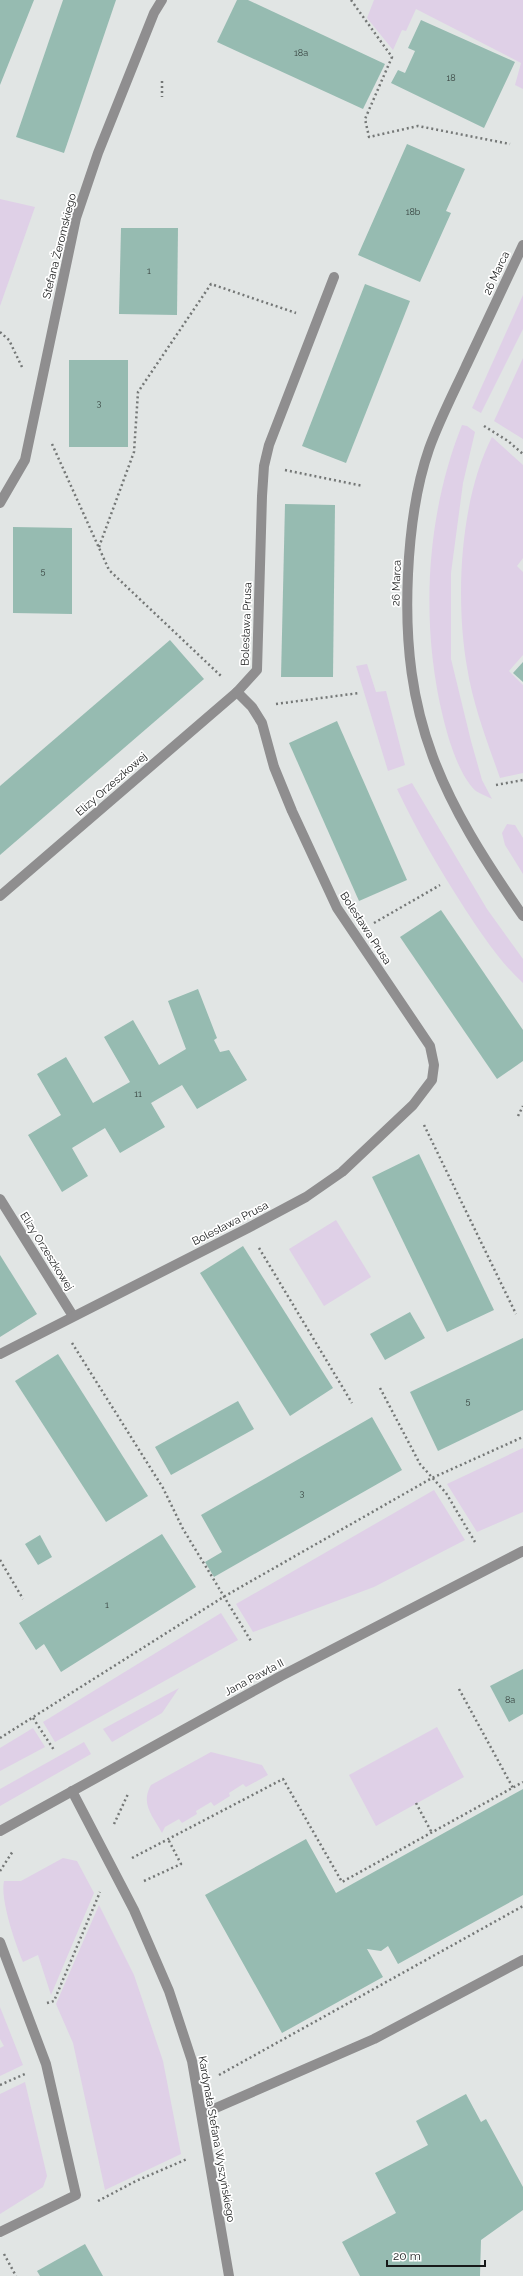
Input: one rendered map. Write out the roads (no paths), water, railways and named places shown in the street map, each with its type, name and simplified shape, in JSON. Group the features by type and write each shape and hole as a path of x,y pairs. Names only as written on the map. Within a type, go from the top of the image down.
{"street":[{"name":"Stefana Żeromskiego","path":"0,503 25,460 64,266 76,218 91,171 154,13 162,0"},
{"name":"26 Marca","path":"523,245 447,405 429,450 414,515 409,560 407,624 410,665 415,697 434,762 467,829 523,916"},
{"name":"Bolesława Prusa","path":"0,1354 306,1197 342,1172 413,1105 432,1080 434,1064 430,1046 337,908 292,811 274,767 262,724 252,707 237,692 257,670 262,496 264,466 269,444 334,277"},
{"name":"Elizy Orzeszkowej","path":"0,896 237,692"},
{"name":"Elizy Orzeszkowej","path":"0,1199 73,1316"},
{"name":"Jana Pawła II","path":"0,1831 281,1676 523,1551"},
{"name":"Kardynała Stefana Wyszyńskiego","path":"72,1791 134,1910 169,1991 192,2061 229,2276"},
{"path":"0,1942 28,2012 46,2064 76,2195 0,2232"},
{"path":"202,2114 374,2039 523,1960"}]}
